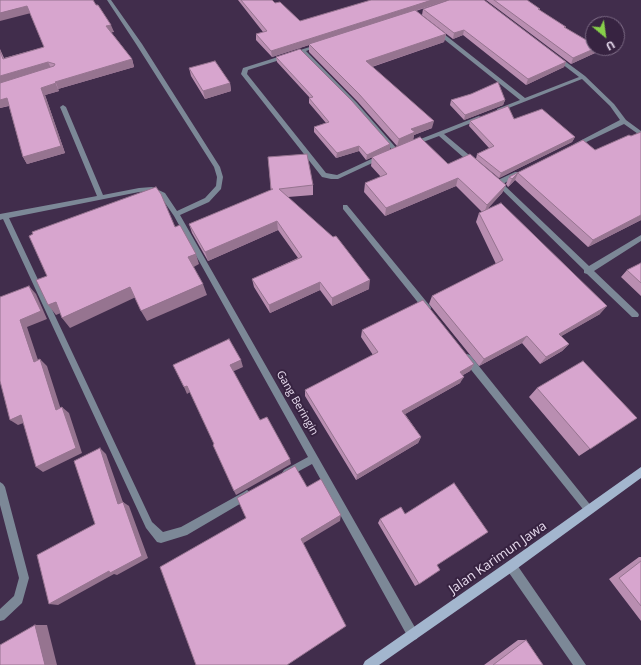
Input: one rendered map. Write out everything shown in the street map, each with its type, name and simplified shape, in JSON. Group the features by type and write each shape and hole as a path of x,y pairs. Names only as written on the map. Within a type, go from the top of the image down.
{"street":[{"path":"109,0 139,44 217,167 220,178 219,187 207,200 176,214"},
{"path":"433,28 524,100"},
{"path":"325,43 245,69 244,74 320,172 331,177 338,177 403,148"},
{"path":"302,51 355,104 396,151"},
{"path":"553,54 583,77 612,105 624,121 641,134"},
{"path":"489,114 583,77"},
{"path":"63,107 101,198 3,217 148,525 161,538 183,531 259,489"},
{"path":"411,145 482,117"},
{"path":"568,149 624,121"},
{"path":"440,134 481,168"},
{"path":"526,170 495,181 587,271 635,315"},
{"name":"Gang Beringin","path":"101,198 139,190 152,189 163,195 176,214 413,635"},
{"path":"345,207 435,318"},
{"path":"587,271 641,238"},
{"path":"460,349 589,510"},
{"path":"280,477 314,458"},
{"name":"Jalan Karimun Jawa","path":"369,665 511,566 641,472"},
{"path":"0,487 24,578 18,599 0,616"},
{"path":"511,566 580,665"}],"building":[{"path":"0,0 93,0 111,25 106,26 132,59 55,82 56,83 41,88 61,146 23,157 7,98 0,100 0,83 54,66 55,64 48,62 0,76 0,51 3,59 44,47 27,6 0,13"},
{"path":"241,0 272,0 275,3 280,2 300,21 371,0 432,0 271,51 256,34 267,31"},
{"path":"449,0 484,0 566,62 528,79 464,30 454,33 423,9"},
{"path":"494,0 527,0 566,27 564,27 585,39 585,53 573,58"},
{"path":"415,10 446,34 366,61 434,121 411,129 415,132 399,139 359,94 309,44"},
{"path":"300,49 352,101 390,144 367,155 359,146 337,153 314,127 329,122 309,98 313,97 276,57"},
{"path":"215,61 230,83 203,91 189,68"},
{"path":"498,82 505,100 465,115 451,100 471,94"},
{"path":"508,106 514,119 542,109 575,137 501,173 477,154 494,146 470,121"},
{"path":"641,132 641,215 593,240 518,173 512,179 509,177 583,140 595,150 629,135 631,136"},
{"path":"420,137 448,164 470,154 506,185 487,205 458,178 386,208 365,183 387,174 372,157"},
{"path":"307,154 313,185 279,189 333,237 336,236 370,280 332,298 320,282 269,305 252,279 302,257 277,221 205,252 189,224 273,189 271,189 268,157"},
{"path":"156,187 161,194 175,227 180,225 196,254 188,257 203,284 141,311 130,287 62,318 56,302 48,305 36,280 47,276 29,236 33,234 32,232"},
{"path":"501,203 607,306 559,334 569,344 546,357 527,336 484,359 432,296 503,260 479,213"},
{"path":"641,263 641,283 627,270"},
{"path":"29,286 41,311 20,320 34,362 40,359 56,410 62,407 76,448 36,467 21,415 10,420 0,381 0,297"},
{"path":"423,300 474,364 460,372 464,377 402,411 421,437 357,475 305,390 378,352 362,330"},
{"path":"229,339 241,360 230,365 260,420 267,417 290,459 234,491 187,386 184,387 173,365"},
{"path":"583,361 637,418 590,449 537,388"},
{"path":"100,448 118,504 123,502 142,556 110,573 109,571 49,604 37,555 95,524 74,461"},
{"path":"295,466 307,487 321,479 341,515 301,539 346,626 287,665 196,665 160,567 246,518 237,498"},
{"path":"454,483 488,532 437,565 440,570 419,584 380,519 401,507 405,514"},
{"path":"641,561 641,606 619,578"},
{"path":"35,625 45,665 0,665 0,645"},
{"path":"526,640 543,665 493,665"}]}
